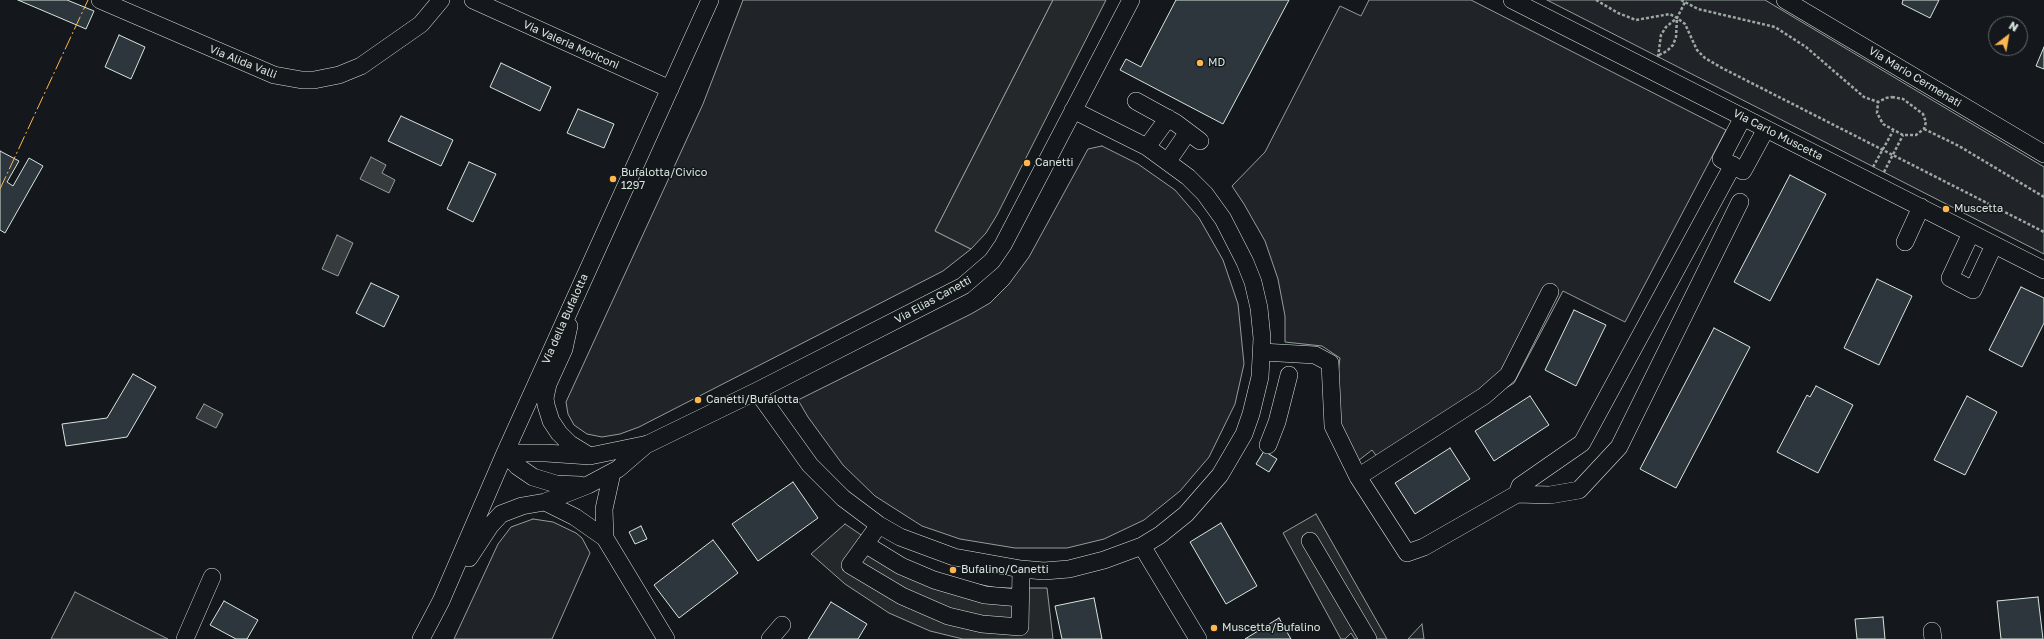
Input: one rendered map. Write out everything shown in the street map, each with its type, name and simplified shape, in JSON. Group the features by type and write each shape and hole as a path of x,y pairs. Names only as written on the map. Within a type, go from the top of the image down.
{"street":[{"name":"Via Alida Valli","path":"100,0 274,75 302,80 314,80 339,75 361,66 421,24 442,0"},
{"name":"Via Valeria Moriconi","path":"473,0 670,89"},
{"name":"Via della Bufalotta","path":"421,639 441,601 569,308 710,0"},
{"name":"Via Elias Canetti","path":"648,444 757,391 950,293 974,278 992,261 1003,245 1131,0"},
{"name":"Via Carlo Muscetta","path":"1512,0 2044,270"},
{"name":"Via Mario Cermenati","path":"1785,0 2044,154"},
{"path":"1136,101 1168,118 1194,137 1168,161"},
{"path":"757,391 797,448 817,473 843,498 879,525 910,542 950,556 975,562 1021,569 1044,571 1073,568 1104,560 1142,546 1177,522 1209,489 1238,444 1251,414 1258,390 1262,352 1261,321 1256,296 1250,275 1234,240 1217,210 1205,194 1188,176 1147,147 1073,110"},
{"path":"1743,117 1721,159 1743,171 1766,129"},
{"path":"1147,147 1168,118"},
{"path":"1517,494 1520,486 1582,443 1733,165"},
{"path":"1262,352 1316,355 1330,363 1333,426 1358,477 1407,553 1424,547 1517,494 1550,495 1579,490 1619,447 1740,202"},
{"path":"1905,242 1921,208"},
{"path":"1971,233 1950,278 1973,290 1994,245"},
{"path":"1358,477 1484,396 1508,375 1550,292"},
{"path":"569,308 567,340 548,384 545,398 551,421 559,433 570,444 590,456"},
{"path":"1268,445 1277,422 1289,375"},
{"path":"1258,390 1284,396"},
{"path":"1251,414 1277,422"},
{"path":"505,453 546,453 590,456 648,444"},
{"path":"441,601 486,531 497,518 513,508 545,502 588,485 624,465 648,444"},
{"path":"505,453 517,466 533,477 556,484 588,485"},
{"path":"605,538 604,509 612,473"},
{"path":"545,502 575,517 605,538 666,639"},
{"path":"879,525 850,565 902,596 948,616 982,624 1020,627 1021,569"},
{"path":"1310,541 1368,639"},
{"path":"865,544 896,563 934,580 985,594 1020,598"},
{"path":"1142,546 1198,639"},
{"path":"185,639 212,577"},
{"path":"770,639 782,625"}],"path":[{"path":"1596,0 1618,13 1636,20 1670,14 1685,24 1698,50 1705,58 1722,68 2044,232"},
{"path":"1681,0 1698,9 1775,27 1806,46 1864,97 1878,102 1886,98 1903,99 1923,114 1926,122 1924,129 1916,135 1903,135 1893,131 1883,124 1877,113 1878,102"},
{"path":"1659,55 1667,51 1673,45 1676,37 1677,18 1685,2"},
{"path":"1652,71 1659,55 1661,35 1666,27 1677,18"},
{"path":"1924,129 1959,146 2044,198"},
{"path":"1872,183 1883,150 1893,131"},
{"path":"1872,183 1893,155 1903,135"}],"shaded area":[{"path":"743,0 1053,0 935,231 971,249 943,271 639,427 620,434 602,437 587,434 574,425 568,414 566,402 703,104"},
{"path":"1053,0 1106,0 997,215 986,233 971,249 935,231"},
{"path":"1369,0 1471,0 1726,130 1625,322 1563,291 1514,383 1383,465 1372,450 1354,464 1332,421 1340,358 1322,346 1285,342 1285,316 1278,279 1265,241 1232,186 1265,152 1340,6 1361,16"},
{"path":"1547,0 1765,0 2044,167 2044,254"},
{"path":"1102,146 1138,164 1175,190 1199,218 1223,260 1238,304 1244,364 1235,404 1209,457 1180,491 1144,520 1104,539 1067,548 1015,548 960,539 922,526 875,496 843,465 808,417 798,400 971,314 990,303 1009,284 1029,257 1088,149"},
{"path":"371,157 386,165 382,173 395,180 389,193 360,179"},
{"path":"337,235 353,243 338,276 322,269"},
{"path":"204,404 223,414 216,428 196,418"},
{"path":"1316,514 1387,639 1355,639 1351,633 1345,639 1341,639 1283,533"},
{"path":"533,519 553,522 576,533 582,538 590,553 552,639 454,639 498,544 511,527"},
{"path":"845,524 879,547 918,567 967,582 997,588 1047,588 1053,639 963,639 930,631 889,613 845,584 811,554"},
{"path":"75,592 168,639 51,639"},
{"path":"1422,624 1424,639 1408,639"}],"building":[{"path":"18,0 67,0 94,11 86,29"},
{"name":"MD","path":"1176,0 1289,0 1223,124 1120,70 1126,59 1141,67"},
{"path":"1903,0 1939,0 1930,18 1902,4"},
{"path":"119,35 145,47 131,79 105,67"},
{"path":"2044,47 2044,69 2036,66"},
{"path":"501,63 551,87 540,111 490,87"},
{"path":"578,109 614,124 604,148 567,133"},
{"path":"401,116 453,140 441,166 388,141"},
{"path":"0,151 19,161 7,182 13,186 29,158 43,166 5,233 0,230"},
{"path":"469,162 496,174 473,222 447,209"},
{"path":"1790,175 1826,194 1770,301 1734,282"},
{"path":"1877,279 1912,296 1879,365 1844,348"},
{"path":"371,283 399,296 384,327 356,313"},
{"path":"2021,287 2044,298 2044,323 2022,367 1989,350"},
{"path":"1574,310 1606,325 1576,386 1545,370"},
{"path":"1714,328 1750,347 1676,488 1640,469"},
{"path":"133,374 156,387 127,437 66,446 62,424 107,418"},
{"path":"1816,386 1853,405 1818,473 1777,452 1807,395 1810,397"},
{"path":"1530,396 1549,425 1494,461 1475,431"},
{"path":"1967,396 1997,412 1965,475 1934,460"},
{"path":"1450,448 1470,479 1415,514 1395,483"},
{"path":"1264,451 1277,459 1269,472 1256,464"},
{"path":"793,482 818,518 758,561 732,524"},
{"path":"1221,523 1257,586 1226,604 1190,542"},
{"path":"641,526 647,539 635,544 629,532"},
{"path":"713,540 738,573 679,618 654,585"},
{"path":"2038,597 2043,639 2001,639 1997,601"},
{"path":"1094,598 1102,639 1062,639 1055,606"},
{"path":"224,601 258,620 247,639 236,639 210,625"},
{"path":"831,602 867,624 858,639 808,639"},
{"path":"1883,617 1885,639 1857,639 1855,619"},
{"path":"1279,618 1291,639 1245,639"}],"power":[{"path":"0,189 88,0"}],"place":[{"name":"MD","path":"1200,63"},
{"name":"Canetti","path":"1027,163"},
{"name":"Bufalotta/Civico 1297","path":"613,179"},
{"name":"Muscetta","path":"1946,209"},
{"name":"Canetti/Bufalotta","path":"698,400"},
{"name":"Bufalino/Canetti","path":"953,570"},
{"name":"Muscetta/Bufalino","path":"1214,628"}]}
